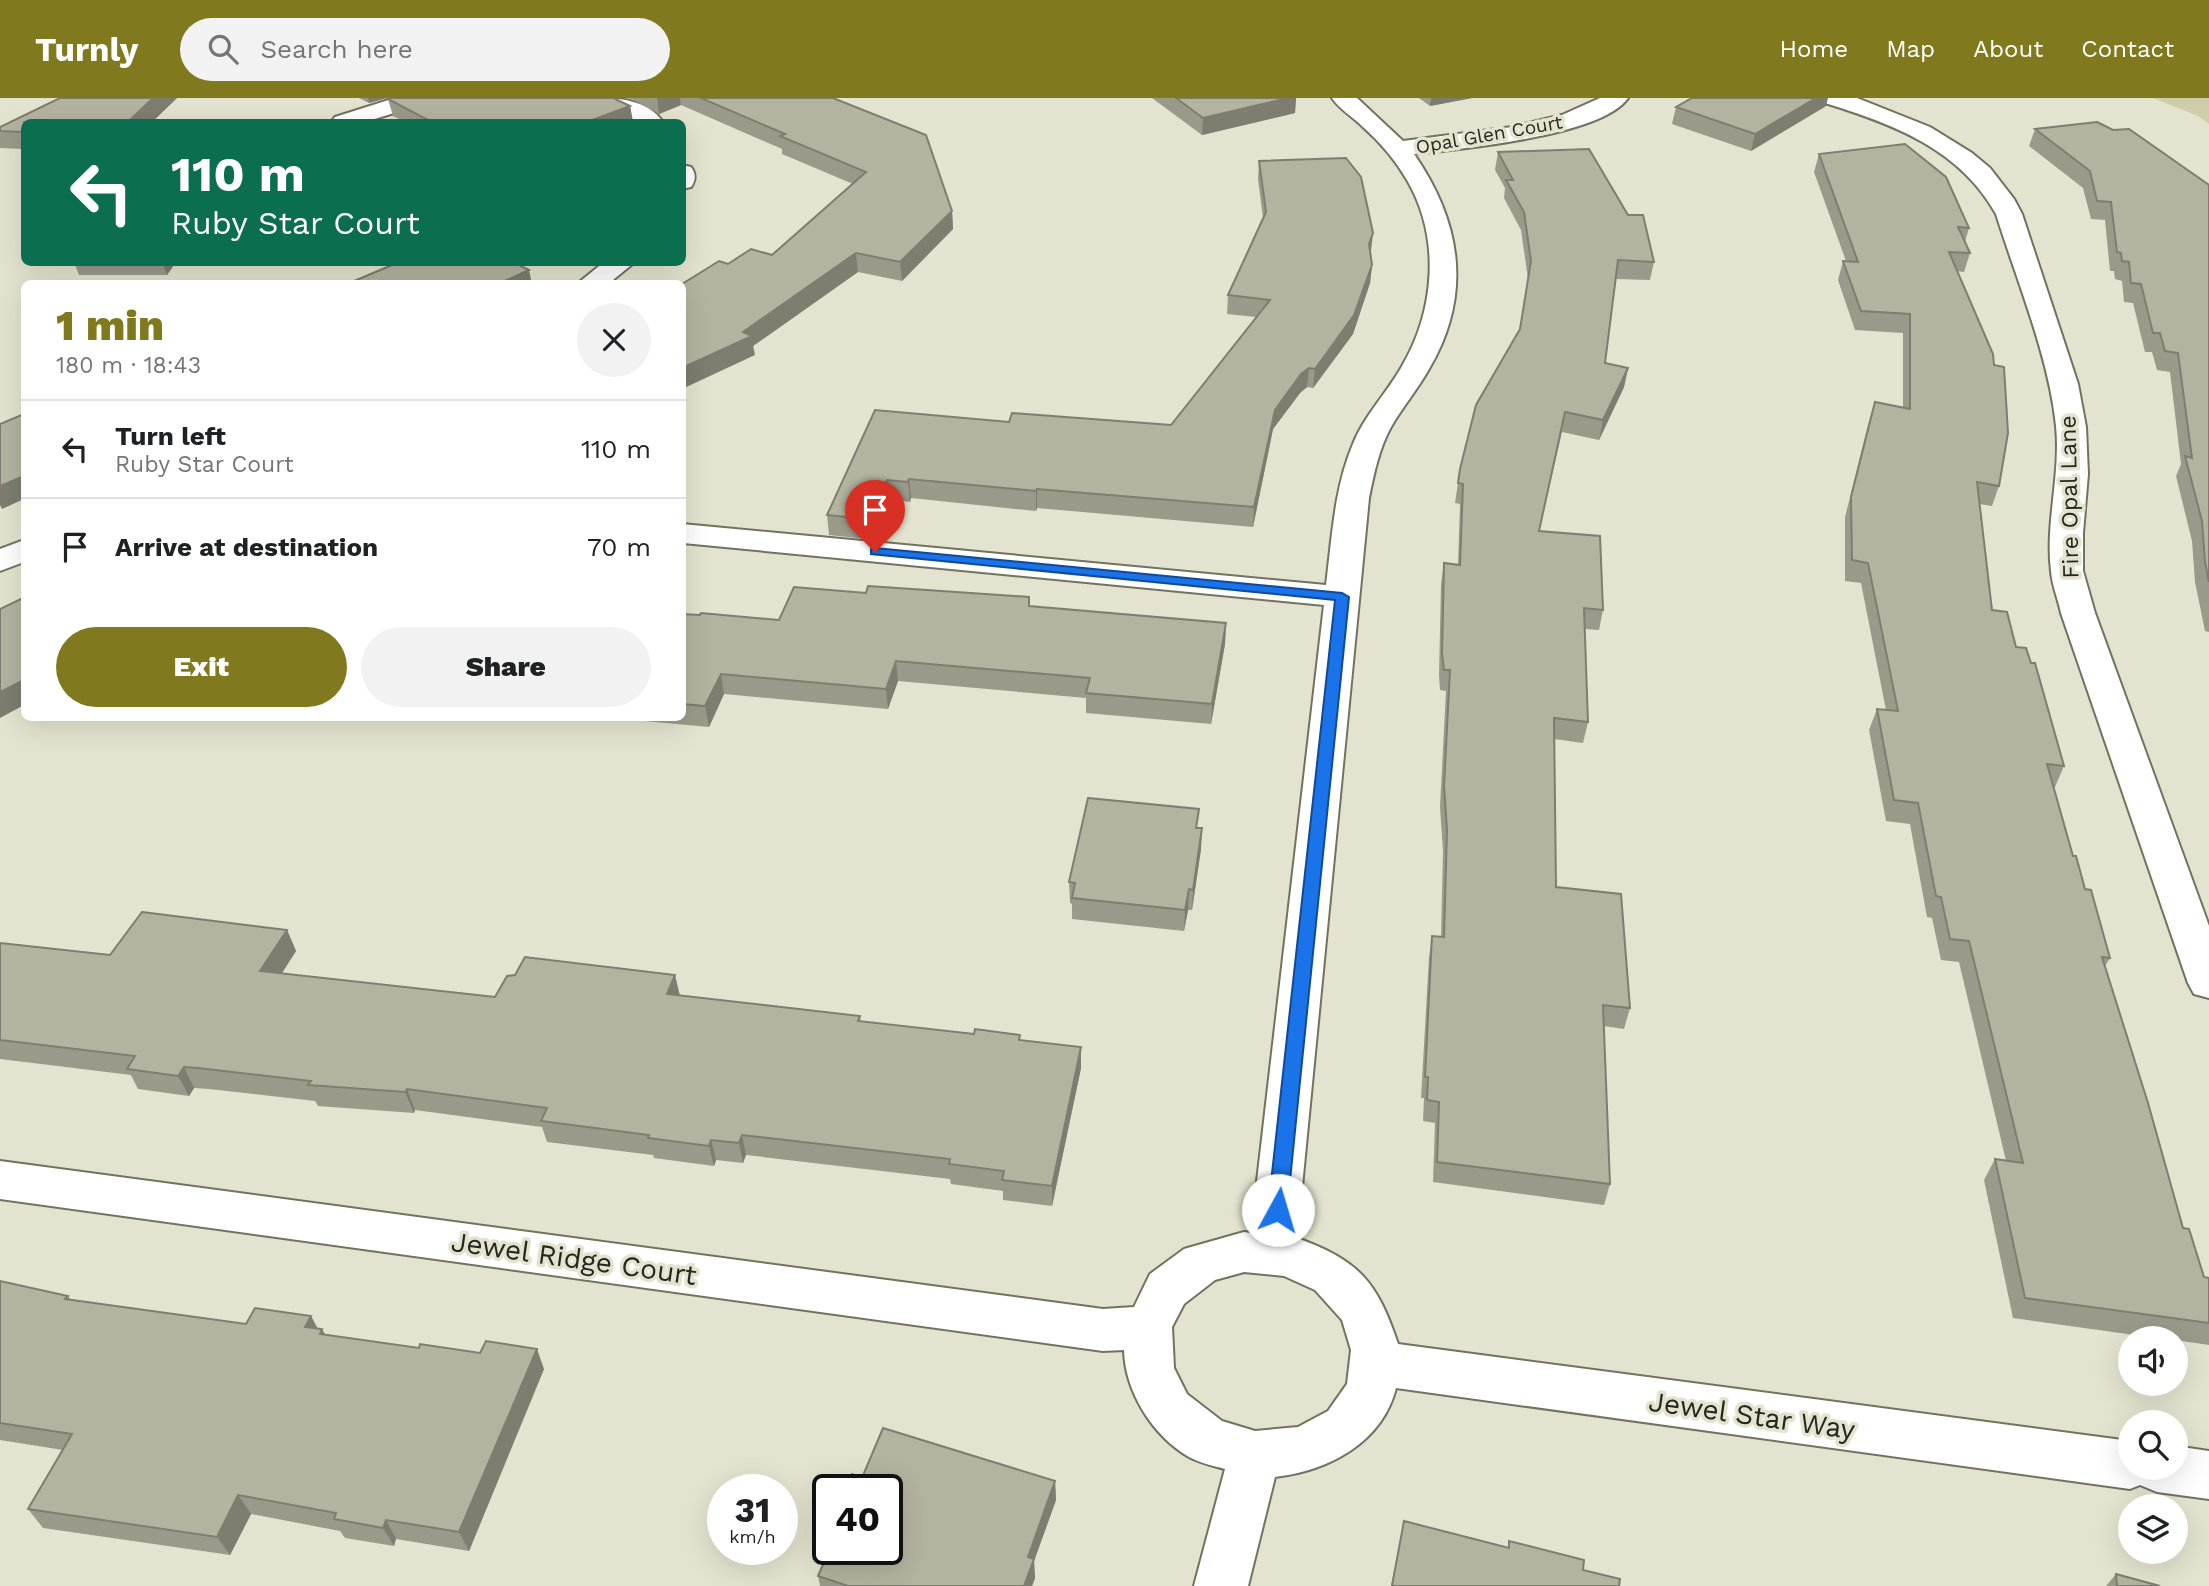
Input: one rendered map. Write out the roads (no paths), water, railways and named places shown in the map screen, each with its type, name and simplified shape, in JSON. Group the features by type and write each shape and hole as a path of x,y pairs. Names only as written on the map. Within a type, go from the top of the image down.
{"street":[{"path":"352,119 418,98"},
{"path":"606,98 647,119"},
{"path":"1272,1254 1342,597 1359,467 1373,434 1422,357 1434,329 1443,293 1446,260 1441,227 1426,190 1398,149 1343,98"},
{"name":"Opal Glen Court","path":"1398,149 1556,124 1583,116 1618,98"},
{"name":"Fire Opal Lane","path":"1833,98 1896,120 1940,143 1973,167 1996,190 2008,214 2063,384 2071,428 2073,474 2067,571 2078,614 2209,983"},
{"path":"596,280 616,266"},
{"path":"686,533 1342,597"},
{"path":"0,561 21,551"},
{"name":"Jewel Ridge Court","path":"0,1180 1103,1330 1148,1327"},
{"path":"1244,1252 1272,1254 1290,1256 1332,1276 1362,1309 1376,1350 1375,1362 1371,1391 1346,1427 1304,1450 1255,1455 1208,1440 1169,1410 1150,1369 1148,1327 1167,1289 1201,1263 1244,1252"},
{"name":"Jewel Star Way","path":"1375,1362 1431,1372 2118,1463"},
{"path":"1221,1586 1255,1455"},
{"path":"2188,1472 2209,1475"}]}
